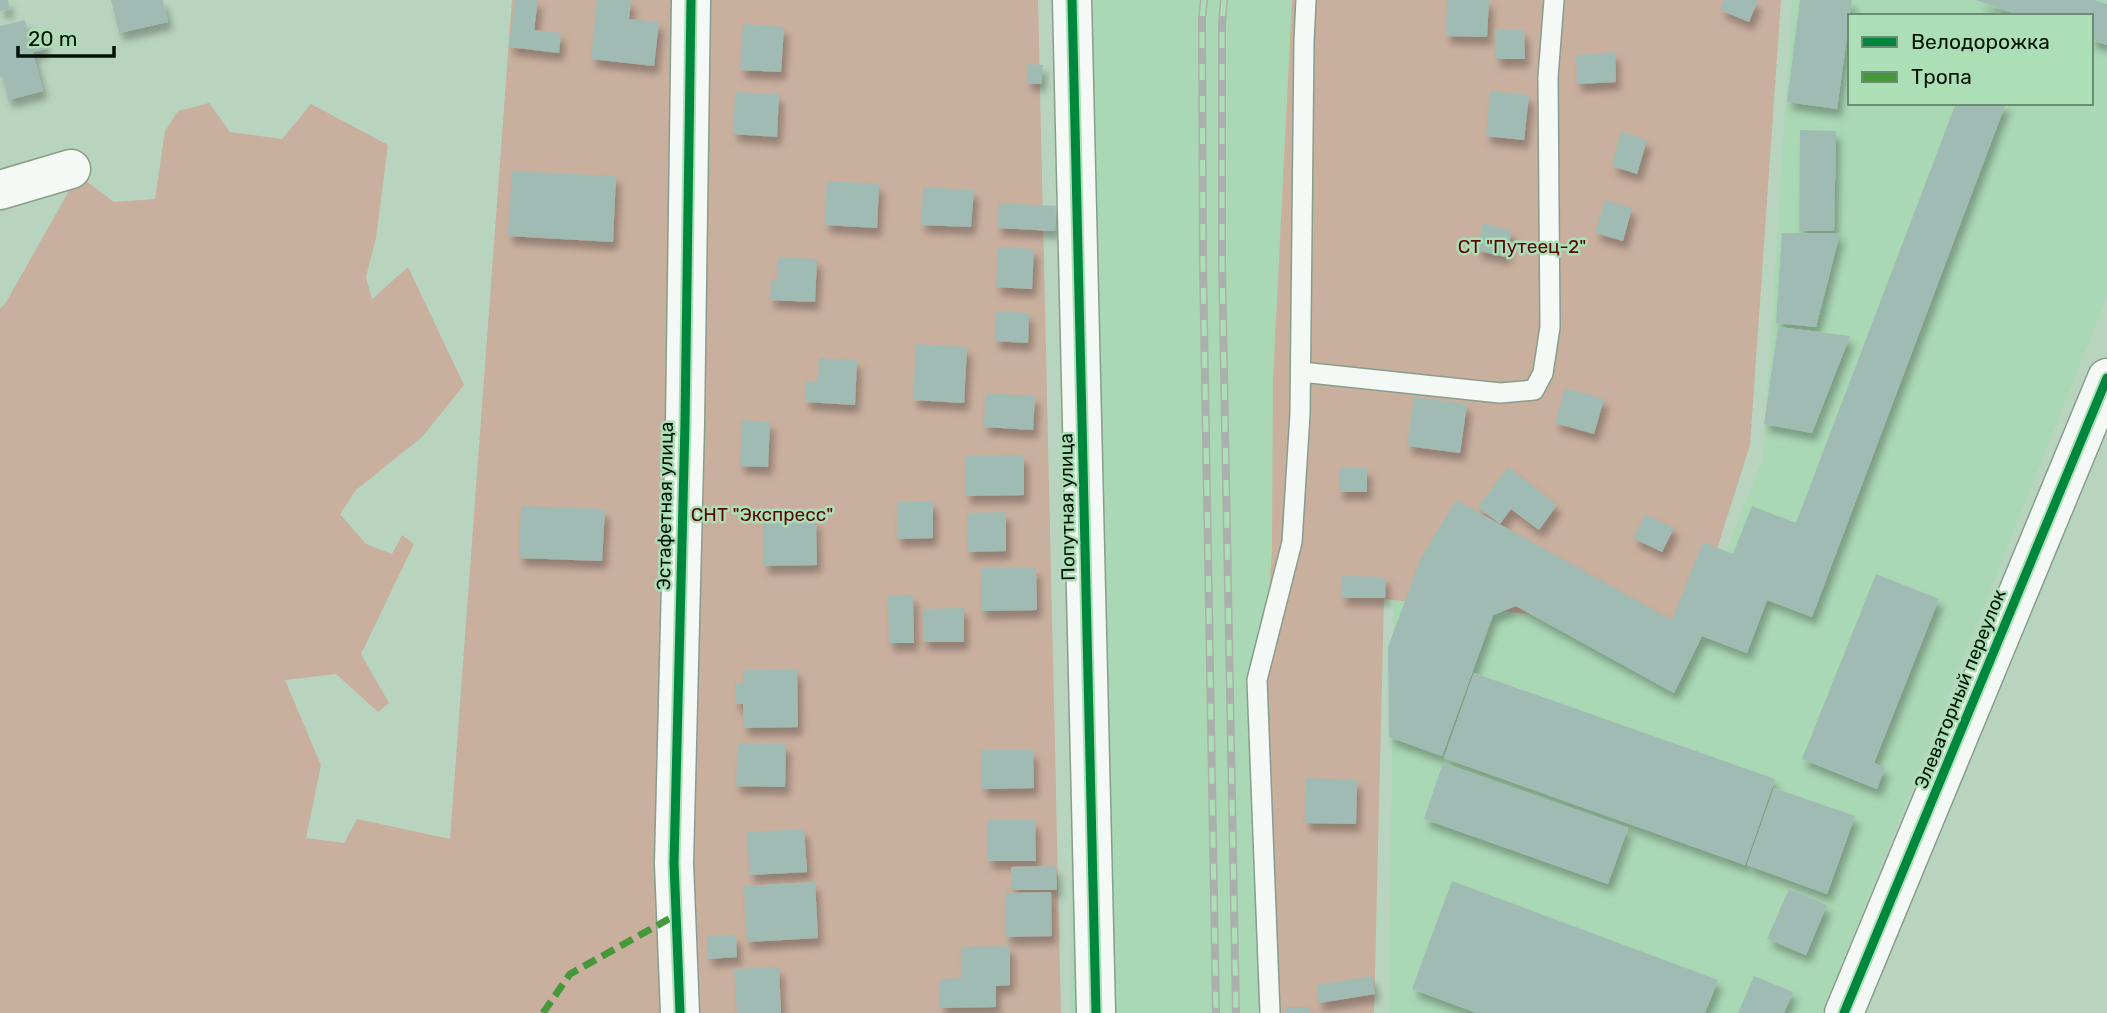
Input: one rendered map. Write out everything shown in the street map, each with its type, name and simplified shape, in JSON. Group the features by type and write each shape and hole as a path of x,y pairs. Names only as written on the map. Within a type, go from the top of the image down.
{"street":[{"name":"Эстафетная улица","path":"680,1013 674,863 685,423 691,0"},
{"name":"Попутная улица","path":"1072,0 1097,1013"},
{"path":"0,190 71,169"},
{"name":"Элеваторный переулок","path":"1844,1013 2107,378"}],"lane":[{"path":"1270,1013 1257,680 1292,542 1300,414 1306,0"},
{"path":"1301,372 1500,393 1534,390 1543,373 1550,327 1548,77 1554,0"}],"shaded area":[{"path":"1052,0 1350,0 1280,1013 1071,1013 1071,624"},
{"path":"1792,0 2107,0 2107,297 1822,1013 1389,1013 1394,593 1706,604 1763,458"}],"green space":[{"name":"СНТ \"Экспресс\"","path":"512,0 1038,0 1061,1013 0,1013 0,308 5,304 78,175 114,202 155,199 165,131 178,111 209,103 230,132 282,139 311,104 388,145 376,238 366,277 372,299 408,267 464,385 422,437 356,490 340,514 366,544 392,554 402,535 414,544 361,654 389,703 378,712 336,674 285,680 321,765 306,838 344,843 357,819 450,839"},
{"name":"СТ \"Путеец-2\"","path":"1292,0 1781,0 1750,445 1691,631 1384,599 1374,1013 1277,1013 1264,686 1272,547 1273,380"}],"building":[{"path":"0,0 8,0 10,9 0,11"},
{"path":"111,0 163,0 168,22 119,33"},
{"path":"515,0 538,0 534,30 561,33 559,53 509,47"},
{"path":"597,0 631,0 629,19 659,22 654,66 591,59"},
{"path":"1447,0 1489,0 1487,37 1446,36"},
{"path":"1724,0 1758,0 1749,22 1720,10"},
{"path":"1800,0 1852,0 1837,109 1787,102"},
{"path":"1976,0 2094,0 2107,4 2107,45 2093,41 2093,14 2015,14"},
{"path":"25,20 28,34 41,31 46,49 33,52 43,91 8,100 3,77 0,77 0,26"},
{"path":"743,24 784,27 781,72 740,70"},
{"path":"1495,30 1524,30 1525,59 1496,59"},
{"path":"1615,52 1616,82 1577,84 1576,55"},
{"path":"1028,64 1043,65 1041,84 1027,83"},
{"path":"1490,91 1529,95 1524,140 1486,136"},
{"path":"735,92 779,94 777,137 733,134"},
{"path":"1955,105 2005,105 1812,617 1767,600 1747,653 1702,636 1674,693 1516,606 1493,615 1442,756 1389,737 1388,647 1421,558 1456,500 1672,620 1703,542 1733,554 1752,506 1796,523"},
{"path":"1800,130 1836,131 1834,231 1799,231"},
{"path":"1621,132 1647,140 1637,174 1612,166"},
{"path":"512,171 616,176 613,242 508,236"},
{"path":"827,181 879,184 877,228 825,225"},
{"path":"923,187 974,190 971,227 921,225"},
{"path":"1605,200 1632,208 1623,241 1595,233"},
{"path":"999,203 1056,206 1055,231 997,228"},
{"path":"1483,223 1512,231 1505,257 1476,250"},
{"path":"1782,233 1840,233 1816,327 1776,323"},
{"path":"998,247 1034,249 1032,289 996,287"},
{"path":"778,257 817,259 815,302 770,300 771,279 777,279"},
{"path":"996,311 1029,313 1028,343 995,341"},
{"path":"1778,327 1850,336 1812,433 1764,424"},
{"path":"916,344 967,347 964,403 913,400"},
{"path":"819,358 857,360 855,405 805,402 806,381 818,381"},
{"path":"1565,388 1604,399 1594,434 1555,423"},
{"path":"985,393 1035,396 1033,430 984,427"},
{"path":"1414,397 1467,404 1460,453 1407,446"},
{"path":"742,420 770,422 768,467 740,466"},
{"path":"1024,455 1024,495 966,496 965,456"},
{"path":"1508,467 1557,505 1539,530 1511,509 1500,524 1478,507"},
{"path":"1339,468 1367,468 1367,492 1339,492"},
{"path":"933,501 933,538 897,539 897,502"},
{"path":"521,506 605,509 602,561 519,558"},
{"path":"1006,512 1006,551 968,552 967,513"},
{"path":"1645,514 1674,528 1662,552 1633,538"},
{"path":"816,520 817,565 764,566 763,521"},
{"path":"981,568 1036,568 1037,610 981,611"},
{"path":"1876,574 1939,599 1874,763 1885,768 1877,789 1802,759"},
{"path":"1342,576 1386,577 1385,598 1342,598"},
{"path":"913,595 914,643 889,643 888,596"},
{"path":"964,608 964,642 923,642 923,609"},
{"path":"797,669 798,727 744,728 743,704 735,704 735,683 743,683 743,670"},
{"path":"1474,673 1775,779 1745,865 1444,758"},
{"path":"738,743 786,744 785,787 736,786"},
{"path":"981,750 1033,750 1034,788 982,789"},
{"path":"1443,763 1628,828 1608,884 1424,819"},
{"path":"1306,778 1357,780 1356,824 1305,823"},
{"path":"1774,788 1855,816 1827,894 1747,865"},
{"path":"987,820 1035,820 1036,861 988,861"},
{"path":"804,829 807,872 750,875 747,832"},
{"path":"1056,866 1057,890 1011,890 1011,867"},
{"path":"1452,881 1718,980 1705,1013 1477,1013 1412,989"},
{"path":"815,882 818,938 747,942 744,886"},
{"path":"1789,889 1827,905 1806,955 1767,939"},
{"path":"1051,892 1052,936 1006,937 1006,893"},
{"path":"736,935 737,957 708,959 707,936"},
{"path":"1010,946 1010,985 996,986 996,1007 940,1008 940,979 962,978 961,947"},
{"path":"779,967 781,1013 737,1013 734,969"},
{"path":"1372,976 1375,994 1319,1003 1317,985"},
{"path":"1754,976 1793,992 1784,1013 1738,1013"},
{"path":"1286,1007 1310,1007 1310,1013 1286,1013"}],"railway":[{"path":"1204,0 1203,265 1216,1013"},
{"path":"1224,0 1222,265 1236,1013"}],"marked path":[{"path":"543,1013 570,974 676,915"}],"cycle path":[{"path":"680,1013 674,863 685,423 691,0"},
{"path":"1072,0 1096,1013"},
{"path":"1844,1013 2107,378"}]}
